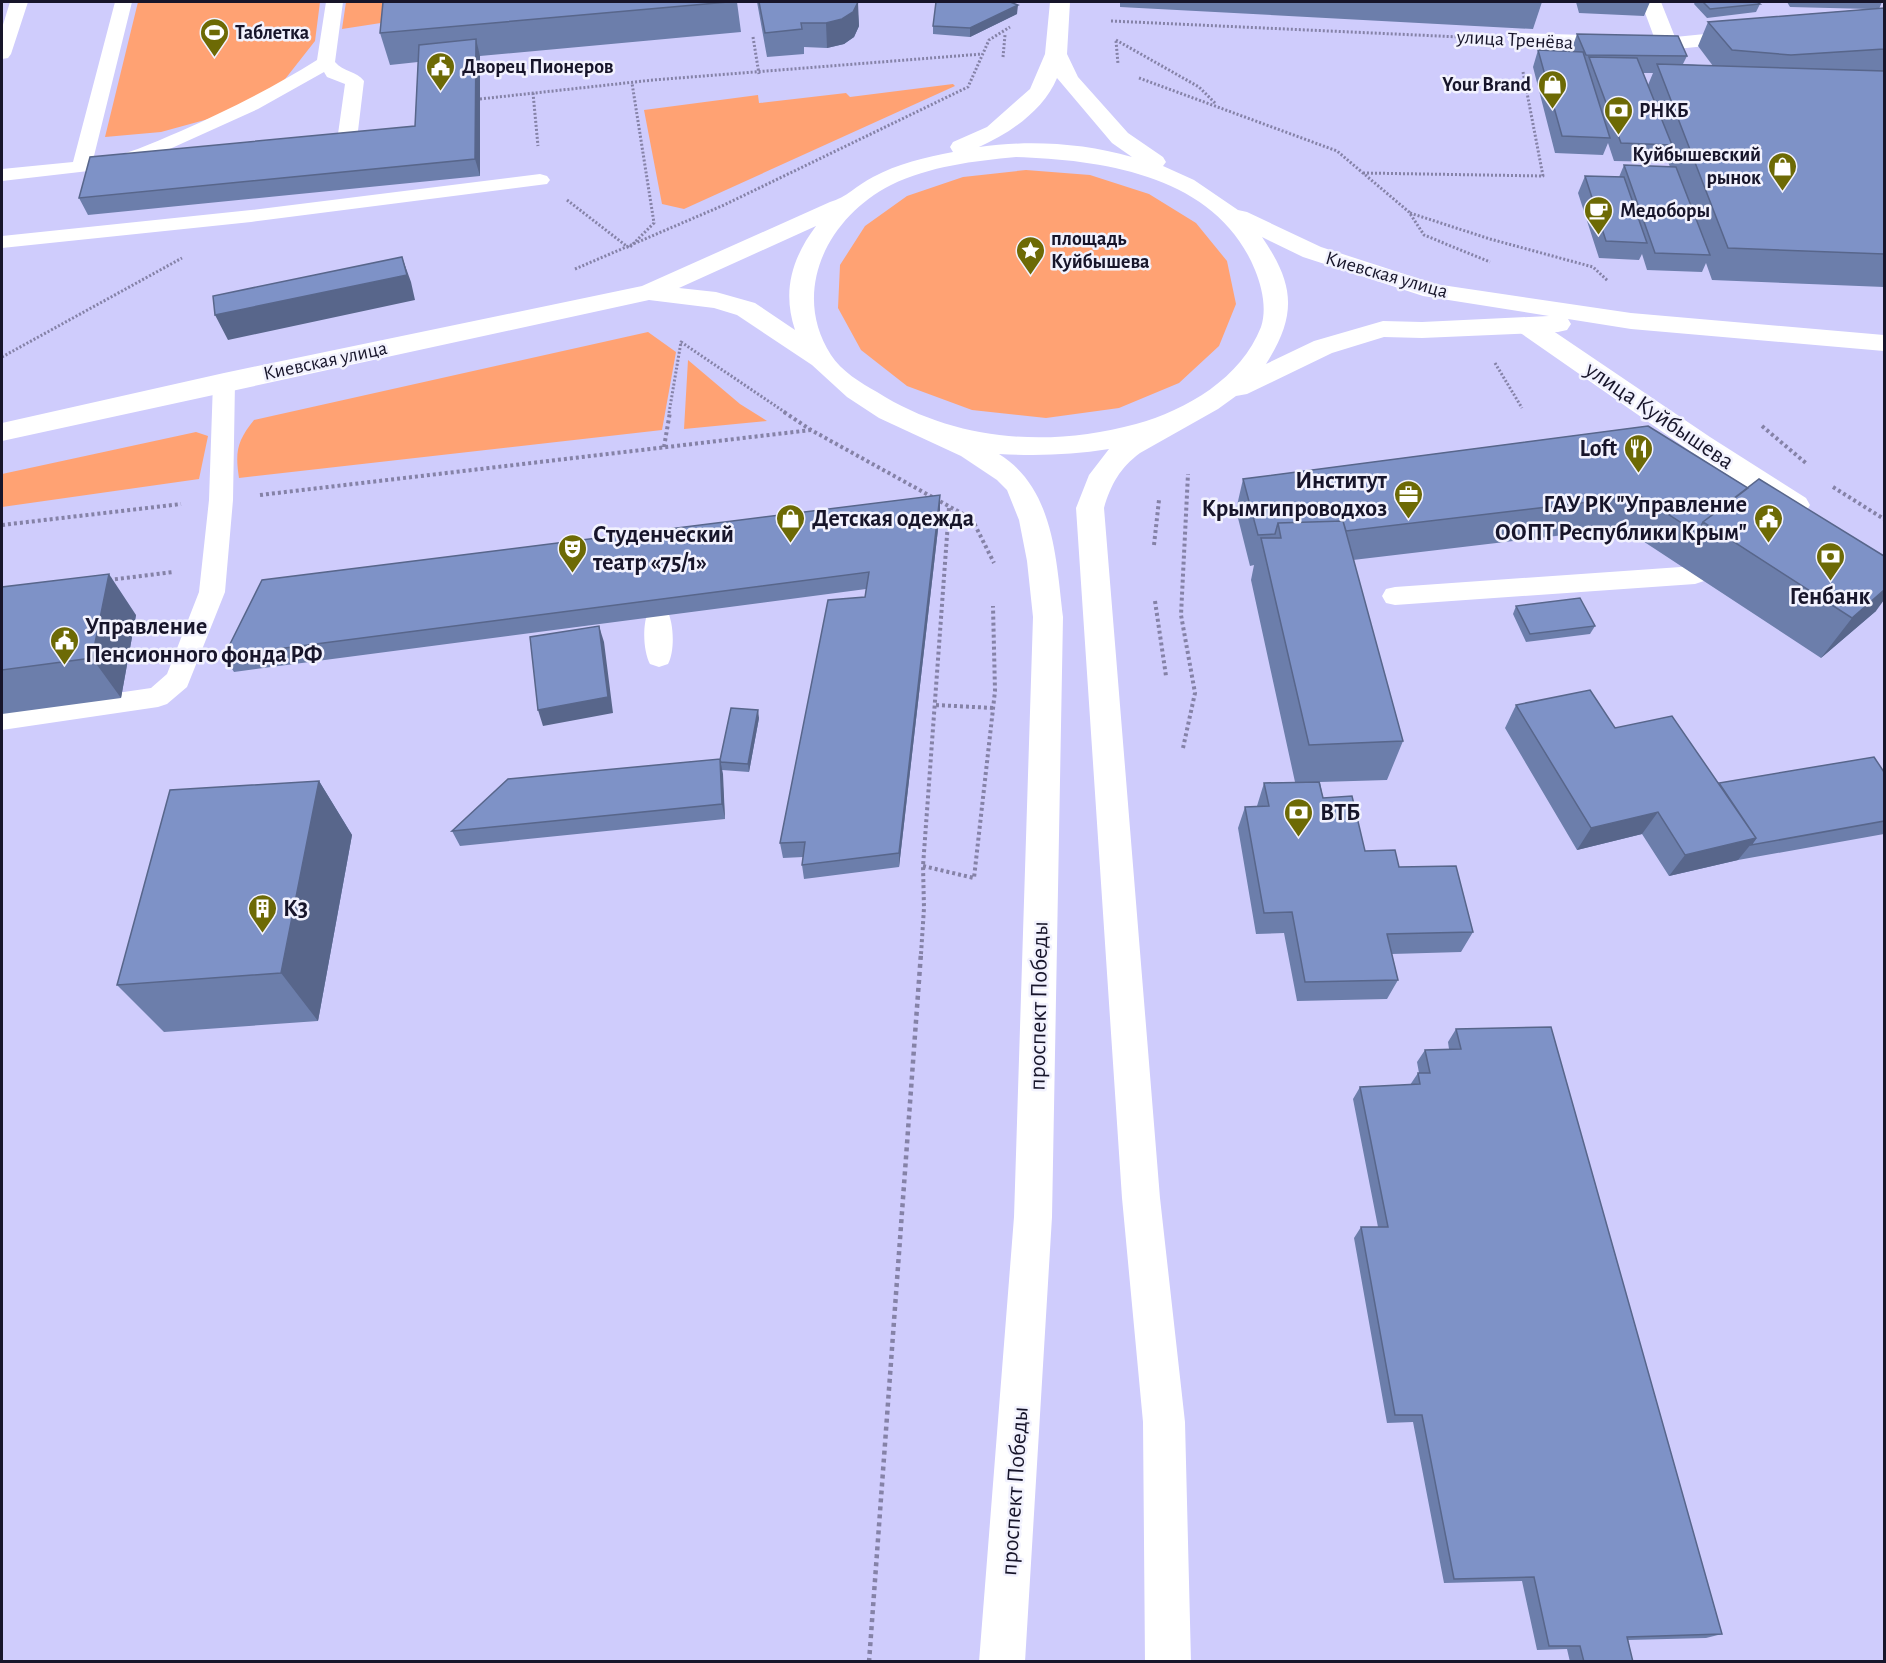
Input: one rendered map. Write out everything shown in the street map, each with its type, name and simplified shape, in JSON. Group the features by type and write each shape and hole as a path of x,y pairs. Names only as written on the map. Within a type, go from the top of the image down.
{"main road":[{"path":"1060,2 1056,54 1040,92 995,132 882,181 855,198 826,225 807,255 804,267 800,289 805,323 821,360 873,403 905,420 979,443 1019,448 1098,441 1137,434 1173,422"},
{"path":"1651,2 1667,44"},
{"name":"улица Тренёва","path":"1517,39 1667,44 1770,34"},
{"path":"1056,54 1068,79 1120,138 1215,203 1246,229 1264,256 1275,293 1276,321 1266,343 1247,371 1220,396 1124,450 1108,465 1097,482 1090,508 1141,1198 1164,1422 1168,1662"},
{"path":"882,181 920,166 967,155 1016,150 1066,151 1116,159 1161,173 1215,203"},
{"name":"Киевская улица","path":"2,432 224,382 648,292 786,232 855,198"},
{"name":"Киевская улица","path":"1215,203 1312,252 1432,291 1631,321 1884,343"},
{"name":"Киевская улица","path":"648,292 716,300 746,309 821,360"},
{"name":"Киевская улица","path":"1220,396 1323,347 1383,329 1631,321"},
{"name":"улица Куйбышева","path":"1528,326 1700,444 1775,507 1814,516"},
{"name":"проспект Победы","path":"905,420 970,450 1009,474 1025,498 1036,533 1048,617 1033,1217 1002,1662"}],"lane":[{"path":"2,54 20,2"},
{"path":"81,167 123,2"},
{"path":"300,144 347,139 355,81 334,73 326,62 334,2"},
{"path":"121,163 247,109 293,84 326,62"},
{"path":"2,175 180,157"},
{"path":"2,242 251,216 540,180"},
{"path":"2,720 158,697 178,680 212,592 221,500 224,382"},
{"path":"1395,596 1695,575"},
{"path":"658,616 658,657"}],"path":[{"name":"улица Тренёва","path":"1111,21 1517,39"},
{"path":"574,270 629,248 837,152 968,87 989,40 1010,27"},
{"path":"1003,57 1005,35"},
{"path":"753,37 759,74"},
{"path":"1363,173 1543,176 1517,39"},
{"path":"1118,64 1116,40 1199,87 1218,106"},
{"path":"480,99 632,83 982,54"},
{"path":"1139,78 1337,151 1409,212 1424,235 1495,264"},
{"path":"629,248 654,223 632,83"},
{"path":"533,93 540,180 629,248"},
{"path":"1409,212 1490,239 1593,267 1608,281"},
{"path":"2,357 183,257"},
{"path":"664,447 681,342 811,430 972,519 994,563"},
{"path":"1493,359 1522,408"},
{"path":"2,525 811,430"},
{"path":"1183,748 1195,693 1181,615 1188,474"},
{"path":"1154,545 1159,500"},
{"path":"869,1662 924,908 923,866 949,508"},
{"path":"108,580 214,567"},
{"path":"1155,601 1166,676"},
{"path":"923,866 974,878 993,708 993,606"},
{"path":"936,705 993,708"}],"shaded area":[{"name":"Таблетка","path":"138,2 320,2 315,41 282,83 223,115 161,132 105,137"},
{"path":"346,2 468,2 426,16 342,29"},
{"path":"953,84 955,86 684,209 662,204 644,110 758,95 759,103 846,93 850,97"},
{"path":"1026,170 1090,175 1149,194 1196,223 1227,261 1236,304 1219,346 1179,383 1119,408 1046,418 972,410 907,386 861,350 838,308 840,265 865,226 907,196 963,177"},
{"path":"648,332 676,352 662,430 239,478 237,461 239,447 244,434 254,420"},
{"path":"688,360 740,404 767,421 684,429"},
{"path":"196,432 208,436 199,479 2,507 2,474"}],"building":[{"path":"383,2 728,2 380,33"},
{"path":"759,2 858,2 853,12 842,19 826,23 801,23 802,29 765,33"},
{"path":"936,2 1010,2 1018,5 970,28 933,26"},
{"path":"1703,2 1757,2 1760,4 1710,9"},
{"path":"1884,8 1884,49 1791,55 1732,50 1708,22"},
{"path":"1577,34 1678,36 1687,56 1586,55"},
{"path":"476,39 475,159 79,198 90,157 415,126 419,45"},
{"path":"1538,50 1583,52 1610,138 1562,136"},
{"path":"1589,57 1637,58 1672,145 1621,143"},
{"name":"Куйбышевский рынок","path":"1657,64 1884,71 1884,254 1728,248"},
{"path":"1624,165 1676,167 1710,255 1655,253"},
{"path":"1585,176 1624,177 1647,243 1606,241"},
{"path":"402,257 407,275 215,315 213,296"},
{"path":"1648,426 1748,488 1703,522 1697,533 1640,496 1346,531 1343,521 1278,523 1275,534 1258,535 1243,479"},
{"path":"1759,479 1884,556 1884,590 1852,618 1703,522"},
{"path":"940,495 899,853 802,865 805,842 780,843 828,600 865,597 869,572 224,656 262,580"},
{"path":"1343,521 1403,741 1309,745 1261,538 1281,538 1278,523"},
{"path":"109,574 92,658 2,670 2,587"},
{"path":"1580,598 1595,626 1530,634 1516,606"},
{"path":"599,626 608,697 538,710 530,637"},
{"path":"1590,690 1615,728 1672,716 1756,838 1685,855 1658,812 1591,828 1516,705"},
{"path":"731,708 758,710 748,764 721,762 720,760"},
{"path":"1874,757 1884,772 1884,821 1751,845 1756,838 1719,783"},
{"path":"720,759 722,804 452,831 508,779"},
{"path":"319,781 281,973 117,985 170,790"},
{"path":"1319,782 1323,798 1352,796 1365,851 1395,850 1399,867 1456,866 1473,932 1387,934 1398,980 1305,982 1292,912 1264,913 1245,807 1269,806 1264,783"},
{"path":"1551,1027 1722,1634 1627,1637 1633,1662 1584,1662 1580,1646 1549,1646 1534,1577 1454,1579 1422,1415 1395,1415 1361,1227 1388,1227 1360,1087 1420,1084 1418,1073 1430,1073 1425,1050 1461,1049 1456,1029"}],"place":[{"name":"Таблетка","path":"214,58"},
{"name":"Дворец Пионеров","path":"441,92"},
{"name":"Your Brand","path":"1552,110"},
{"name":"РНКБ","path":"1618,136"},
{"name":"Куйбышевский рынок","path":"1782,192"},
{"name":"Медоборы","path":"1599,236"},
{"name":"площадь Куйбышева","path":"1030,276"},
{"name":"Loft","path":"1638,474"},
{"name":"Институт Крымгипроводхоз","path":"1408,520"},
{"name":"Детская одежда","path":"791,544"},
{"name":"ГАУ РК \"Управление ООПТ Республики Крым\"","path":"1768,544"},
{"name":"Студенческий театр «75/1»","path":"572,574"},
{"name":"Генбанк","path":"1830,582"},
{"name":"Управление Пенсионного фонда РФ","path":"64,666"},
{"name":"ВТБ","path":"1299,838"},
{"name":"К3","path":"262,934"}]}
